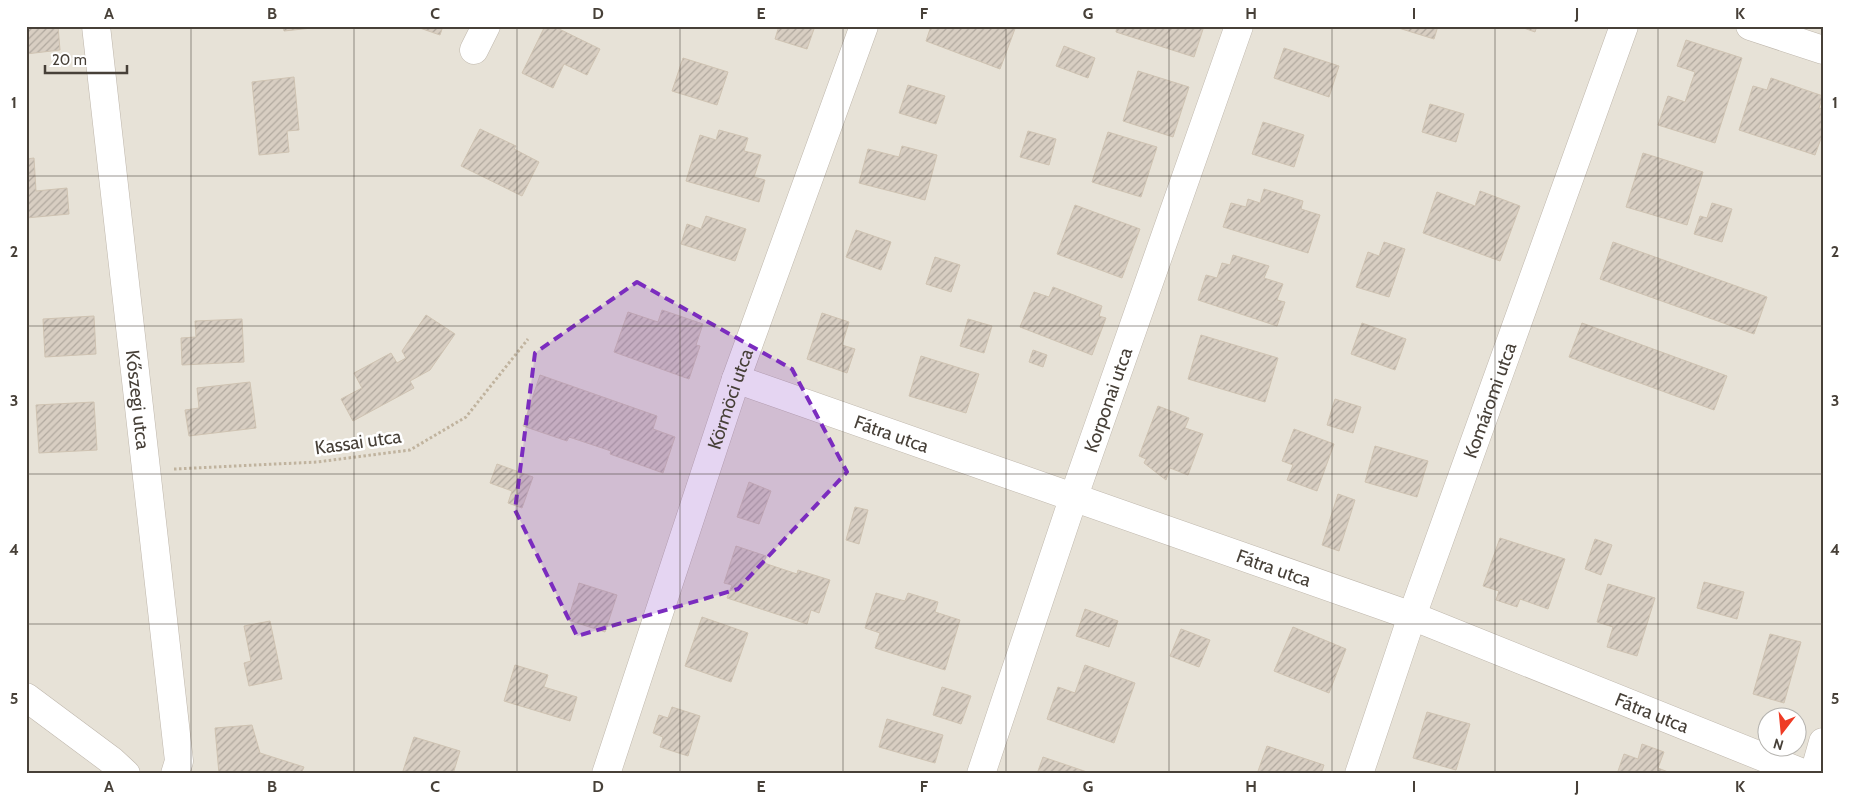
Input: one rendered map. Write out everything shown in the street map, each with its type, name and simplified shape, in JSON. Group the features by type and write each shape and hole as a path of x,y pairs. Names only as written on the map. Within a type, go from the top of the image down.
{"street":[{"name":"Kőszegi utca","path":"96,26 179,761 175,774"},
{"name":"Körmöci utca","path":"606,774 736,379 864,26"},
{"name":"Korponai utca","path":"981,774 1074,496 1239,26"},
{"name":"Komáromi utca","path":"1359,774 1412,616 1624,26"},
{"path":"1750,26 1823,50"},
{"name":"Fátra utca","path":"736,379 1412,616 1805,774"},
{"path":"26,697 112,761 126,774"},
{"path":"1814,774 1823,742"}],"path":[{"name":"Kassai utca","path":"146,471 317,462 410,450 466,418 528,339"}],"highlighted area":[{"path":"637,282 792,369 847,472 738,589 577,636 515,510 535,353"}],"shaded area":[{"path":"26,26 1823,26 1823,755 1817,774 26,774"}],"building":[{"path":"26,26 58,26 60,50 26,54"},
{"path":"283,26 321,26 321,27 284,31"},
{"path":"414,26 443,26 440,35"},
{"path":"545,26 553,26 600,49 587,75 564,64 553,88 522,73"},
{"path":"779,26 815,26 807,49 775,39"},
{"path":"931,26 1016,26 1000,69 926,41"},
{"path":"1117,26 1204,26 1194,57 1116,32"},
{"path":"1392,26 1438,26 1434,39"},
{"path":"1518,26 1537,26 1535,32"},
{"path":"1686,40 1742,58 1715,143 1658,125 1668,96 1685,102 1695,72 1677,66"},
{"path":"1064,46 1095,58 1088,78 1056,66"},
{"path":"1284,48 1339,66 1329,97 1274,78"},
{"path":"683,58 728,72 717,105 672,91"},
{"path":"1138,71 1189,87 1173,137 1123,121"},
{"path":"294,77 299,130 287,131 289,152 259,155 252,82"},
{"path":"1771,78 1823,96 1819,108 1823,109 1823,133 1815,155 1739,130 1753,86 1767,90"},
{"path":"908,85 945,96 936,124 899,113"},
{"path":"1430,104 1464,114 1456,142 1422,132"},
{"path":"1263,122 1304,135 1294,167 1252,154"},
{"path":"480,129 516,146 514,149 539,162 522,196 461,166"},
{"path":"719,130 748,138 744,151 761,155 754,177 765,180 759,202 686,181 700,135 716,140"},
{"path":"1028,131 1056,139 1049,165 1020,157"},
{"path":"1108,132 1157,147 1141,197 1092,182"},
{"path":"902,146 937,155 925,200 859,183 868,149 899,157"},
{"path":"1643,153 1703,172 1687,225 1626,207"},
{"path":"34,158 36,191 67,188 69,214 26,218 26,159"},
{"path":"1264,189 1303,201 1301,209 1320,215 1308,253 1223,227 1231,203 1246,207 1248,199 1260,203"},
{"path":"1480,191 1520,206 1500,261 1423,233 1437,192 1475,206"},
{"path":"1712,203 1732,209 1722,242 1694,234 1700,216 1707,218"},
{"path":"1075,205 1140,229 1122,278 1057,254"},
{"path":"706,216 746,229 735,261 681,244 687,224 701,229"},
{"path":"856,230 891,242 881,270 846,257"},
{"path":"1384,242 1405,249 1389,297 1356,287 1368,252 1379,256"},
{"path":"1613,242 1767,297 1754,334 1600,279"},
{"path":"1233,255 1269,266 1264,278 1283,284 1277,300 1285,302 1277,326 1198,300 1206,275 1217,278 1222,263 1230,265"},
{"path":"935,257 960,265 951,292 926,284"},
{"path":"1053,287 1102,306 1099,316 1106,318 1092,355 1020,327 1034,292 1049,297"},
{"path":"662,310 703,324 696,345 700,346 689,379 614,352 628,312 658,322"},
{"path":"822,313 849,322 842,345 855,349 847,373 807,359"},
{"path":"426,315 455,334 430,370 410,381 414,388 353,421 341,399 362,388 354,373 391,353 397,363 406,358 402,351"},
{"path":"94,316 96,354 45,357 43,319"},
{"path":"242,319 244,362 182,365 181,338 196,337 195,321"},
{"path":"968,319 992,326 984,353 960,346"},
{"path":"1362,323 1406,339 1395,370 1351,354"},
{"path":"1582,323 1727,376 1714,410 1569,357"},
{"path":"1201,335 1278,358 1265,402 1188,379"},
{"path":"1033,350 1047,355 1043,367 1029,362"},
{"path":"921,356 979,374 966,413 909,396"},
{"path":"540,375 657,416 653,429 675,437 663,473 610,454 611,451 569,437 567,441 523,426"},
{"path":"250,382 256,428 189,436 185,410 199,408 197,388"},
{"path":"1335,399 1361,407 1353,433 1327,425"},
{"path":"94,402 97,450 39,453 36,405"},
{"path":"1158,406 1189,418 1185,428 1203,434 1188,475 1170,468 1166,480 1144,463 1146,459 1139,456"},
{"path":"1294,429 1334,444 1317,491 1287,480 1293,465 1282,461"},
{"path":"1375,446 1428,461 1417,497 1365,482"},
{"path":"497,464 533,477 522,508 508,503 512,491 490,483"},
{"path":"749,482 771,491 759,524 737,517"},
{"path":"1338,494 1355,500 1339,551 1322,545"},
{"path":"855,507 868,510 859,544 846,540"},
{"path":"1500,538 1565,559 1548,609 1520,599 1517,607 1496,600 1499,591 1483,586"},
{"path":"1595,539 1612,545 1601,575 1585,569"},
{"path":"736,546 766,556 764,563 797,574 798,570 830,580 819,613 811,610 807,624 727,598 732,585 724,583"},
{"path":"1704,582 1744,592 1737,619 1697,608"},
{"path":"579,583 617,595 605,632 568,620"},
{"path":"1608,584 1655,598 1637,656 1607,647 1613,627 1597,622"},
{"path":"876,593 905,601 908,593 938,602 935,612 960,620 945,670 875,648 880,633 865,628"},
{"path":"1085,609 1118,621 1109,647 1076,636"},
{"path":"702,617 748,633 731,682 685,666"},
{"path":"270,621 282,679 249,686 244,663 251,661 244,626"},
{"path":"1293,627 1346,649 1329,693 1274,671"},
{"path":"1181,629 1210,640 1199,667 1170,656"},
{"path":"1770,634 1801,642 1784,703 1753,694"},
{"path":"515,665 548,675 544,687 577,697 570,721 504,701"},
{"path":"1085,665 1135,683 1114,743 1047,719 1058,687 1075,693"},
{"path":"942,687 971,696 961,724 933,715"},
{"path":"672,707 700,716 688,756 660,747 663,737 653,733 659,715 668,718"},
{"path":"1427,712 1470,724 1456,770 1413,758"},
{"path":"887,719 943,735 935,763 879,747"},
{"path":"252,725 260,753 304,767 301,774 219,774 215,728"},
{"path":"414,737 460,751 453,774 402,774"},
{"path":"1642,744 1664,752 1658,768 1668,772 1667,774 1617,774 1624,754 1638,759"},
{"path":"1267,746 1324,765 1321,774 1257,774"},
{"path":"1043,757 1093,774 1037,774"}]}
